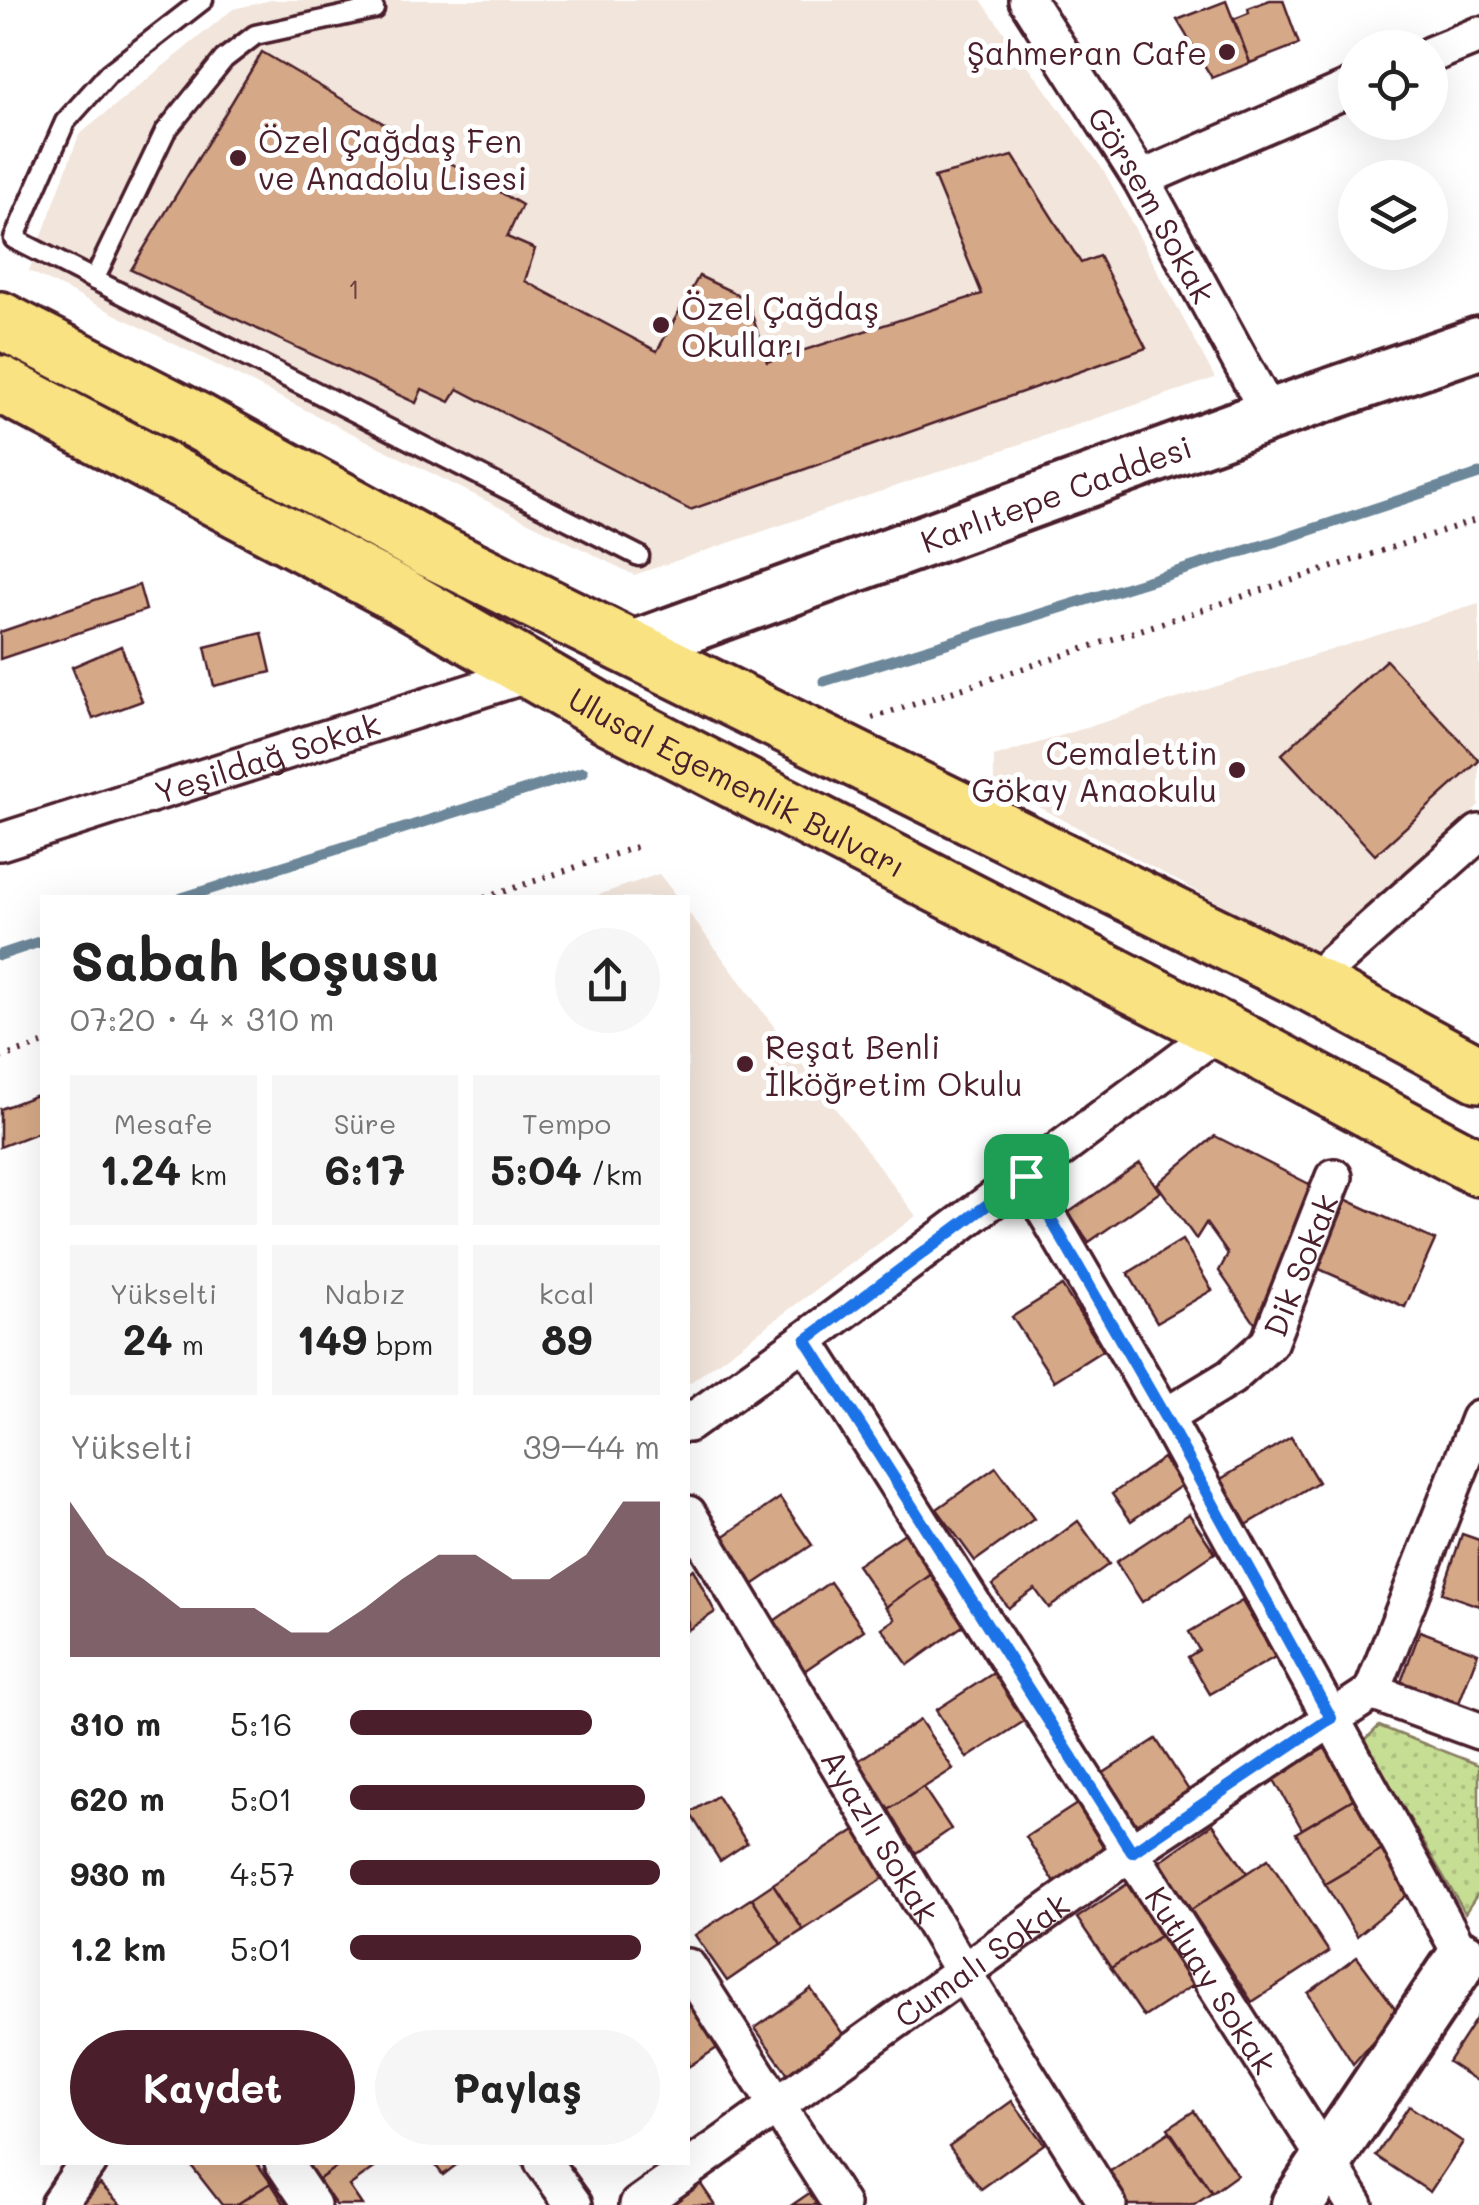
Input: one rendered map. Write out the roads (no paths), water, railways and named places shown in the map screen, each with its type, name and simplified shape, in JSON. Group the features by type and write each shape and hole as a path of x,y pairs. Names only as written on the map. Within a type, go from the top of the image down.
{"main road":[{"name":"Ulusal Egemenlik Bulvarı","path":"0,320 197,420 426,547 1310,982 1479,1074"},
{"name":"Ulusal Egemenlik Bulvarı","path":"0,384 401,596 609,716 1220,1030 1479,1168"},
{"path":"1220,1030 1310,982"}],"street":[{"name":"Görsem Sokak","path":"1028,0 1142,179 1270,415"},
{"path":"1448,48 1479,35"},
{"path":"1142,179 1338,93"},
{"name":"Karlıtepe Caddesi","path":"633,647 1479,343"},
{"name":"Yeşildağ Sokak","path":"0,842 535,672"},
{"path":"1310,982 1479,832"},
{"path":"690,1423 1220,1030"},
{"path":"1026,1176 1331,1718 1471,1944 1298,2205"},
{"name":"Dik Sokak","path":"1165,1417 1231,1377 1269,1343 1334,1178"},
{"name":"Kutluay Sokak","path":"806,1340 1355,2205"},
{"path":"1479,1419 1372,1692 1479,1731"},
{"name":"Ayazlı Sokak","path":"690,1517 1108,2205"},
{"name":"Cumalı Sokak","path":"638,2205 1132,1852 1372,1692"},
{"path":"690,1971 841,2205"},
{"path":"58,2205 86,2165"},
{"path":"285,2165 312,2205"},
{"path":"546,2165 574,2205"}],"lane":[{"path":"203,0 109,73 65,122 14,239 640,556"},
{"path":"94,280 164,132 224,59 255,35 374,9"}],"waterway":[{"path":"824,681 1479,474"},
{"path":"192,895 583,772"},
{"path":"0,955 40,942"}],"place":[{"name":"Şahmeran Cafe","path":"1227,52"},
{"name":"Özel Çağdaş Fen ve Anadolu Lisesi","path":"238,158"},
{"name":"Özel Çağdaş Okulları","path":"661,325"},
{"name":"Cemalettin Gökay Anaokulu","path":"1237,770"},
{"name":"Reşat Benli İlköğretim Okulu","path":"745,1064"}]}
